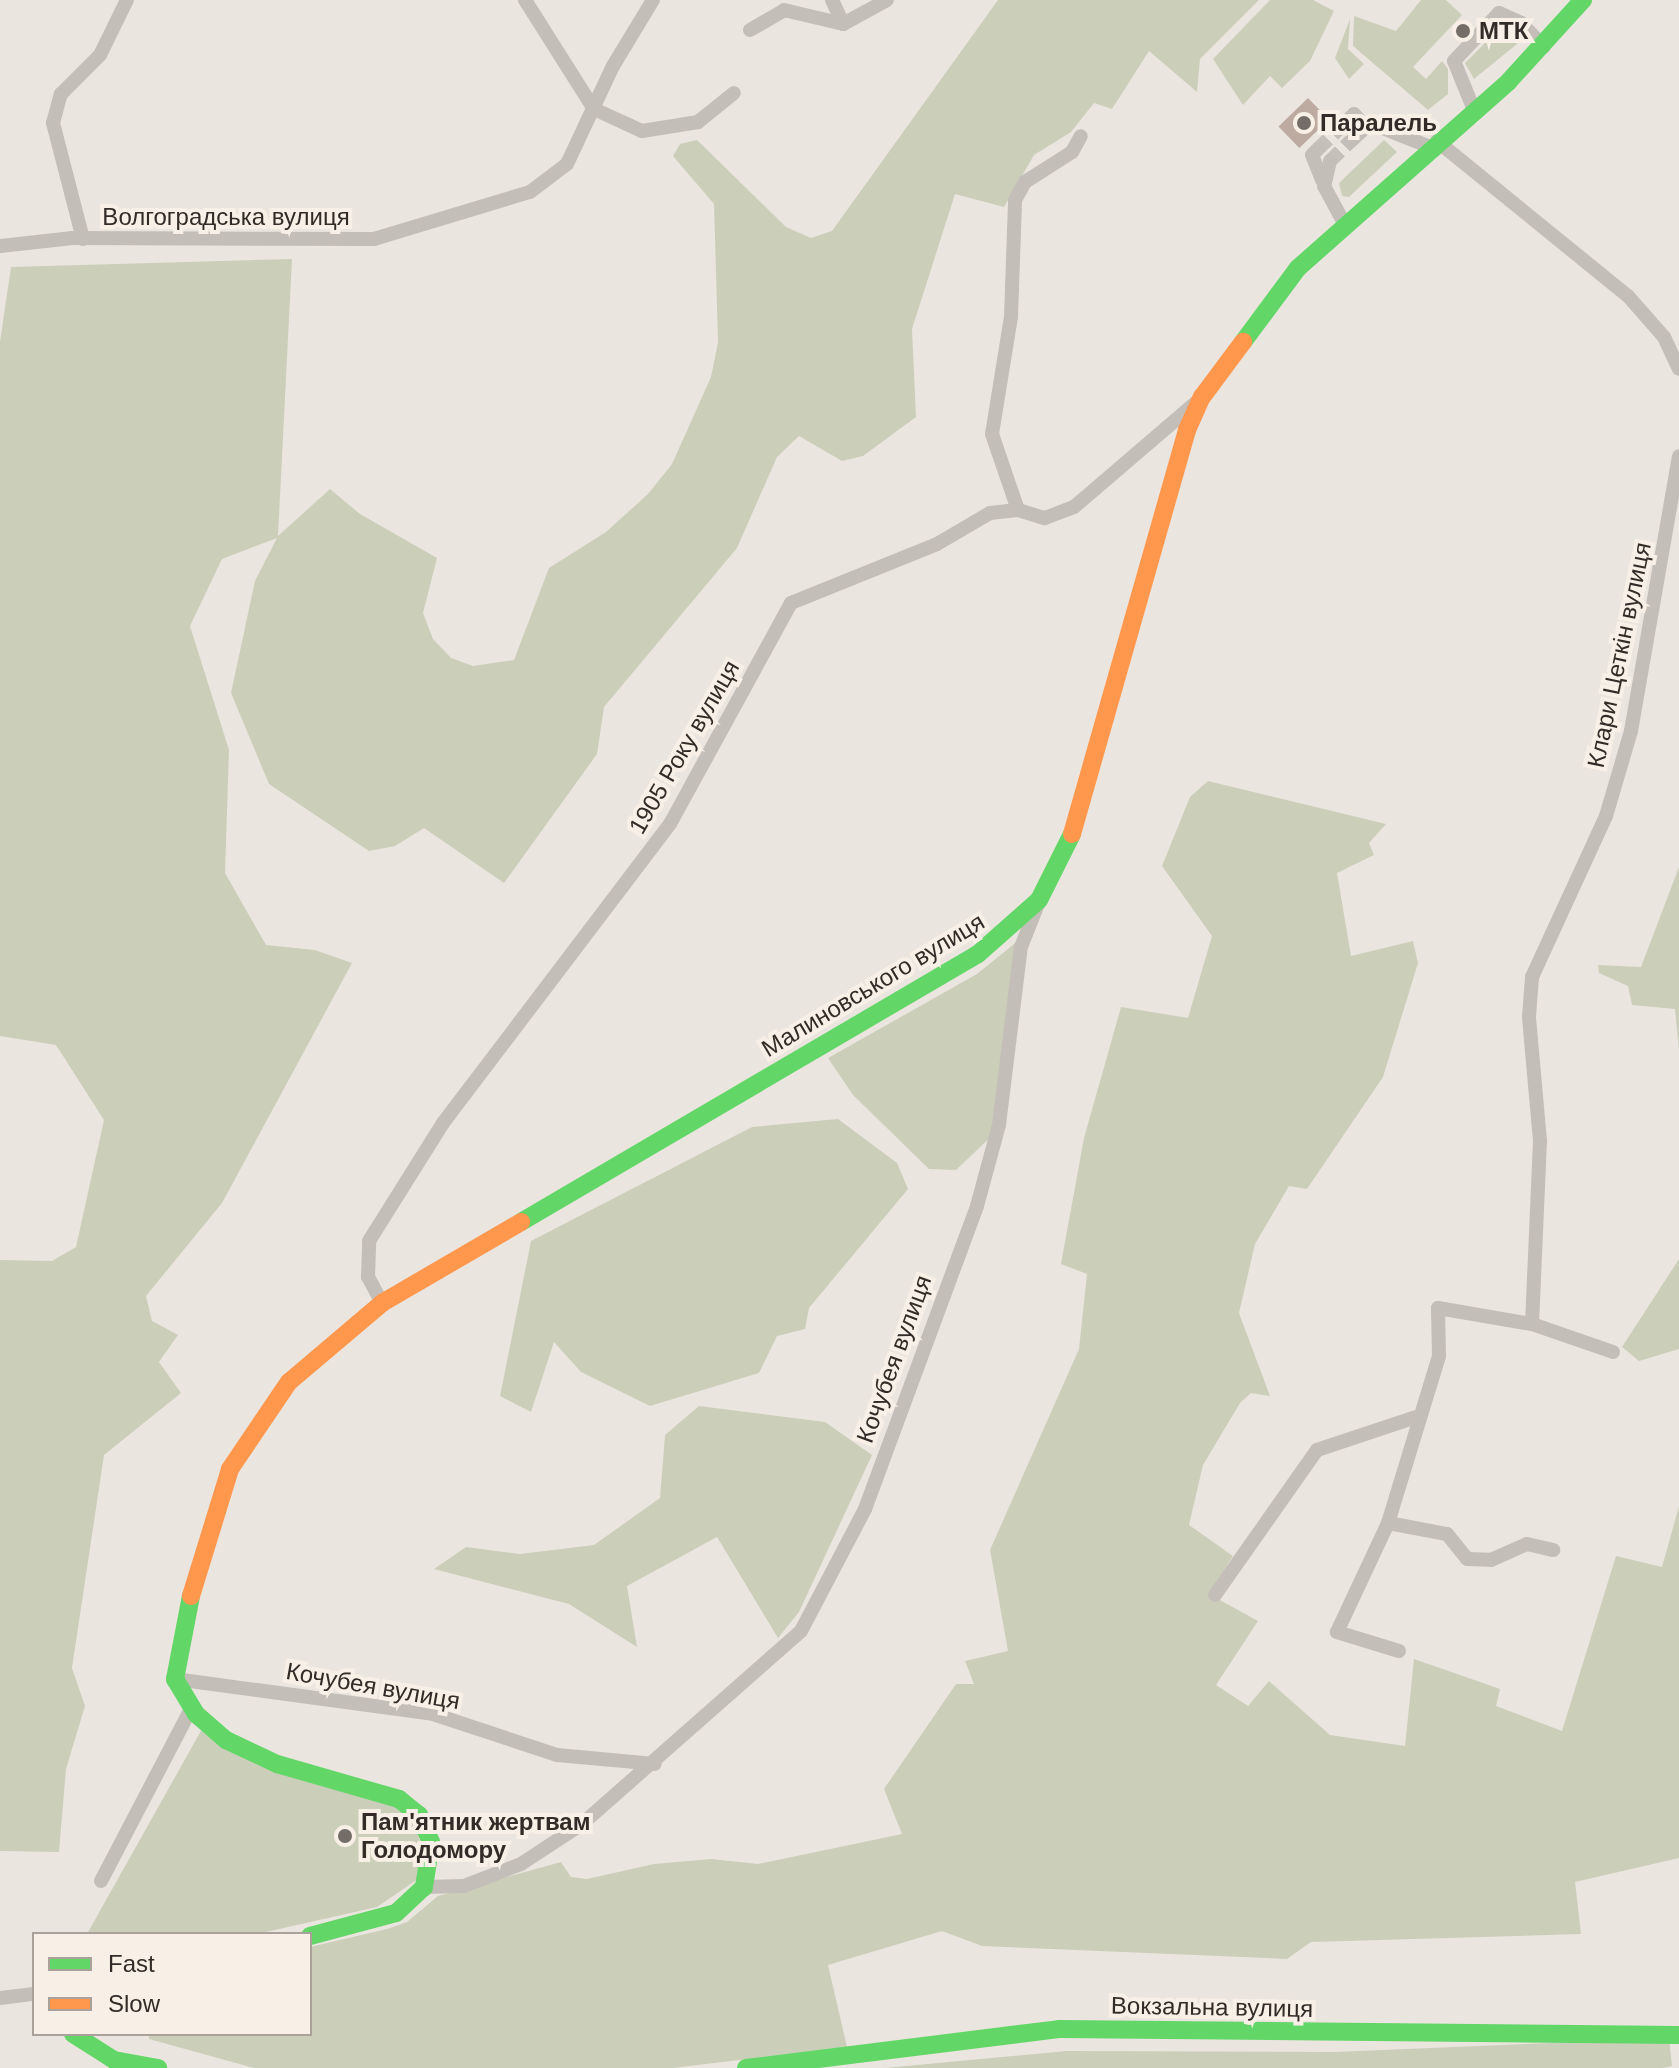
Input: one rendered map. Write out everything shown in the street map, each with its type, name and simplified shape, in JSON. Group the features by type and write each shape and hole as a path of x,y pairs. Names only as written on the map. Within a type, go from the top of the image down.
{"main road":[{"name":"Малиновського вулиця","path":"175,1679 198,1557 230,1469 289,1382 382,1303 978,954 1039,900 1072,834 1187,430 1202,397 1259,314 1344,223 1544,47 1583,0"},
{"path":"175,1679 192,1707 226,1740 277,1764 410,1806 431,1842 424,1887 377,1921 312,1936"},
{"name":"Вокзальна вулиця","path":"746,2068 1059,2029 1679,2035"},
{"path":"76,2036 114,2060 158,2068"}],"street":[{"path":"83,239 53,123 61,94 100,55 127,0"},
{"path":"525,0 594,109 642,131 698,122 734,93"},
{"name":"Волгоградська вулиця","path":"0,246 83,239 342,242 384,236 551,180 574,153 594,109 653,0"},
{"path":"832,0 843,24"},
{"path":"750,30 784,10 843,24 887,0"},
{"path":"1474,110 1454,61 1461,48 1499,13 1521,23 1544,47"},
{"path":"1339,129 1354,114 1366,127 1405,134 1433,144 1628,296 1664,337 1679,369"},
{"path":"1351,141 1366,127"},
{"path":"1018,510 992,434 1011,317 1015,200 1025,182 1072,152 1081,136"},
{"path":"1318,149 1312,155 1344,223"},
{"path":"1324,186 1330,161"},
{"name":"1905 Року вулиця","path":"382,1303 368,1277 369,1241 443,1123 670,824 791,603 937,544 990,513 1018,510 1045,518 1074,507 1202,397"},
{"name":"Клари Цеткін вулиця","path":"1532,1324 1540,1155 1529,1017 1532,977 1606,816 1631,731 1679,456"},
{"name":"Кочубея вулиця","path":"424,1887 464,1886 521,1864 655,1764 801,1631 865,1509 977,1206 999,1125 1021,947 1039,900"},
{"path":"1399,1651 1337,1632 1388,1523 1416,1417 1439,1356 1438,1308 1454,1306 1532,1324 1613,1352"},
{"path":"1215,1595 1317,1450 1416,1417"},
{"path":"1388,1523 1447,1534 1467,1559 1491,1560 1527,1544 1553,1550"},
{"name":"Кочубея вулиця","path":"175,1679 433,1714 557,1755 655,1764"},
{"path":"101,1881 192,1707"},
{"path":"0,1998 32,1994"}],"green space":[{"path":"998,0 1259,0 1200,59 1197,92 1149,51 1112,109 1094,103 1071,132 1034,155 1004,207 955,194 912,329 916,417 863,456 842,461 799,436 777,457 737,548 604,707 597,754 504,883 424,828 395,846 369,851 269,784 231,693 255,581 277,538 222,559 190,626 229,750 225,873 266,945 315,950 352,963 222,1203 146,1296 152,1321 178,1335 159,1362 181,1393 104,1455 72,1668 85,1706 66,1769 59,1852 0,1851 0,1260 52,1261 76,1247 104,1120 56,1045 0,1036 0,342 11,267 292,259 278,536 330,489 360,514 437,558 423,613 433,639 451,658 473,666 514,660 549,568 606,532 648,494 672,464 711,377 718,342 714,204 673,156 680,144 697,140 786,227 811,238 832,231"},
{"path":"1270,0 1313,0 1334,11 1310,61 1282,88 1270,76 1243,105 1213,59"},
{"path":"1421,0 1446,0 1462,15 1413,67 1426,79 1442,61 1448,69 1448,94 1428,110 1353,46 1354,16 1396,31"},
{"path":"1350,19 1348,49 1364,64 1349,79 1335,58"},
{"path":"1497,31 1509,31 1517,44 1474,79 1465,63"},
{"path":"1384,140 1397,152 1349,197 1342,196 1339,183"},
{"path":"1208,781 1386,824 1369,843 1374,855 1337,873 1351,956 1413,941 1418,963 1383,1077 1307,1189 1289,1186 1255,1244 1239,1313 1270,1396 1251,1393 1240,1403 1203,1465 1189,1525 1233,1556 1209,1594 1258,1621 1216,1685 1248,1706 1269,1681 1330,1735 1405,1746 1414,1659 1500,1689 1496,1706 1562,1731 1616,1556 1662,1567 1679,1506 1679,1858 1575,1882 1581,1934 1311,1942 1287,1959 982,1946 942,1931 828,1965 847,2047 673,2068 254,2068 149,2039 149,2036 312,2036 312,1947 387,1929 407,1922 438,1896 561,1862 571,1877 587,1879 654,1864 711,1859 758,1864 902,1834 884,1789 956,1684 974,1684 965,1661 1008,1651 990,1550 1079,1349 1087,1274 1061,1264 1084,1138 1121,1007 1188,1018 1212,936 1162,866 1190,797"},
{"path":"1679,867 1679,1049 1675,1009 1632,1005 1628,986 1599,973 1598,965 1641,967"},
{"path":"1020,939 995,1133 956,1170 929,1169 853,1095 828,1058 977,974"},
{"path":"838,1119 897,1163 908,1189 809,1308 805,1329 777,1336 759,1373 650,1406 581,1372 554,1342 531,1412 500,1396 531,1241 752,1127"},
{"path":"1679,1259 1679,1349 1639,1361 1622,1347"},
{"path":"699,1406 825,1422 872,1455 799,1612 778,1638 717,1537 627,1586 637,1647 569,1604 434,1569 466,1547 520,1554 594,1545 660,1498 665,1435"},
{"path":"202,1729 396,1807 414,1822 422,1848 418,1879 377,1907 266,1932 88,1932"},
{"path":"1669,2038 1672,2066 1663,2068 885,2068 1067,2051 1334,2052"}],"building":[{"name":"Паралель","path":"1308,98 1329,120 1299,148 1279,126"}],"tunnel":[{"path":"1318,149 1339,129"},
{"path":"1330,161 1351,141"}],"traffic: fast":[{"path":"1243,342 1298,268 1509,81 1583,0"},
{"path":"521,1222 978,954 1039,900 1072,834"},
{"path":"191,1596 175,1679 196,1714 226,1740 277,1764 399,1799 419,1815 431,1842 424,1887 396,1913 312,1935"},
{"path":"746,2068 1059,2029 1679,2035"},
{"path":"76,2036 114,2060 158,2068"}],"traffic: slow":[{"path":"1072,834 1187,430 1202,397 1243,342"},
{"path":"191,1596 230,1469 289,1382 382,1303 521,1222"}],"place":[{"name":"МТК","path":"1463,31"},
{"name":"Паралель","path":"1304,123"},
{"name":"Пам'ятник жертвам Голодомору","path":"345,1836"}]}
